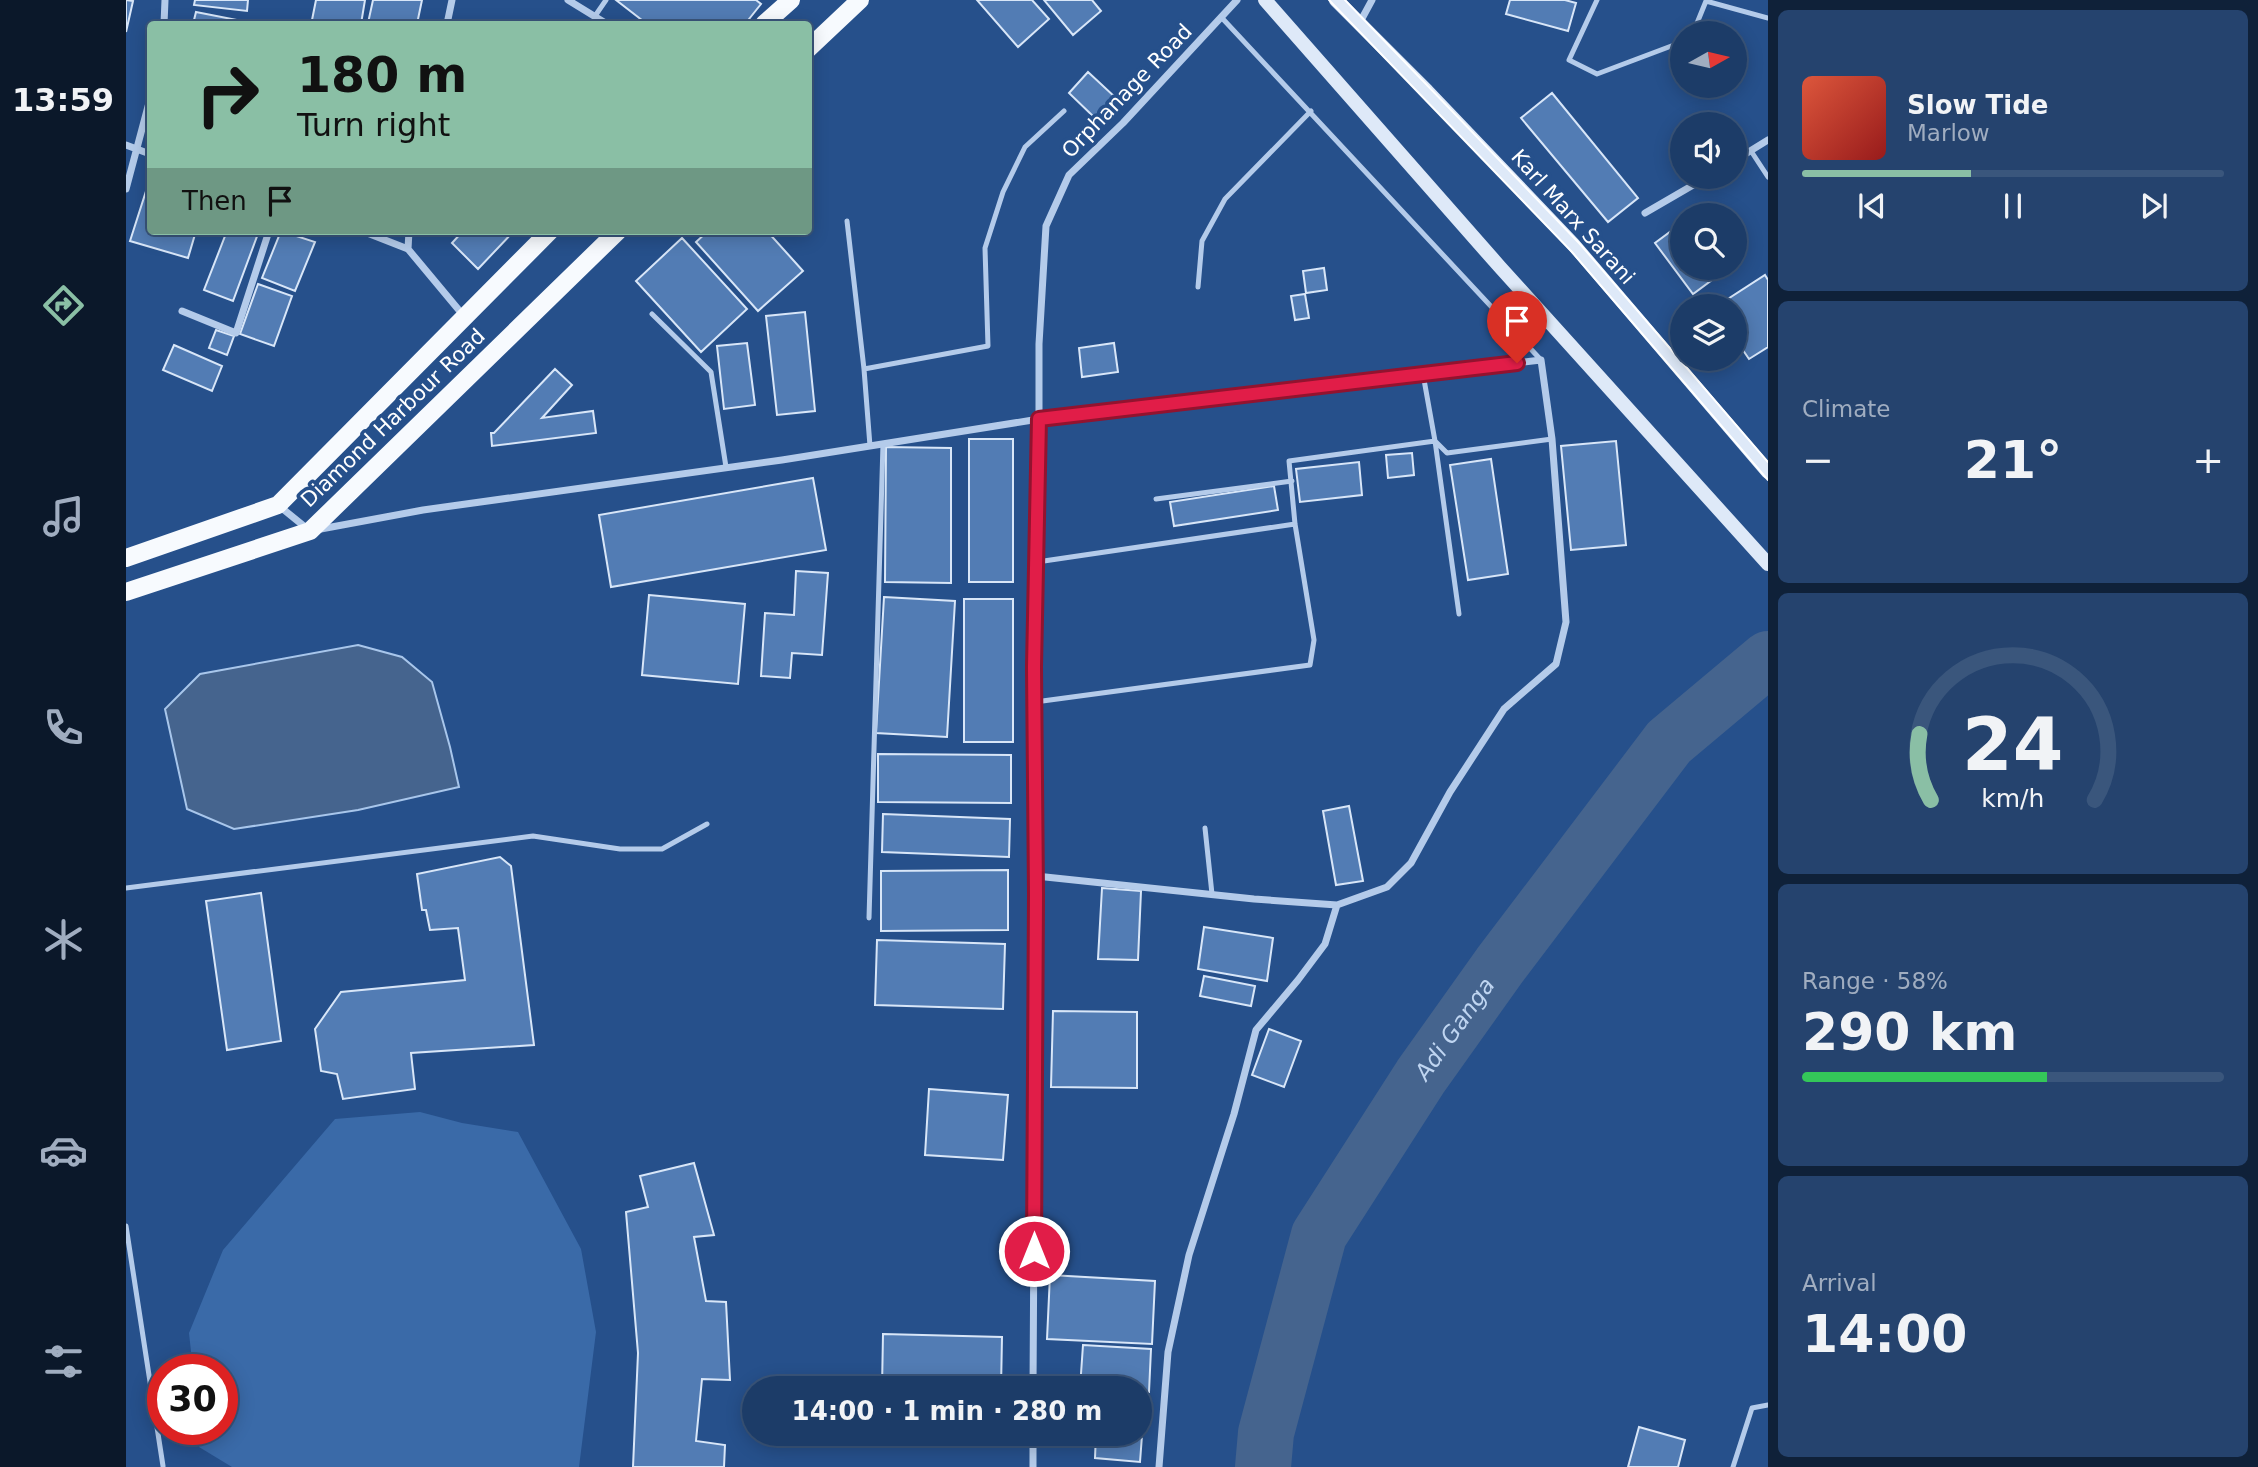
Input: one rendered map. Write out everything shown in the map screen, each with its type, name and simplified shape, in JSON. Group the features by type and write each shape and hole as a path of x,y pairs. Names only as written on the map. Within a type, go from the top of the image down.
{"main road":[{"path":"767,21 791,0"},
{"path":"812,45 860,0"},
{"path":"1265,0 1490,256 1768,564"},
{"name":"Karl Marx Sarani","path":"1336,0 1573,244 1768,471"},
{"name":"Diamond Harbour Road","path":"126,558 278,505 546,235"},
{"name":"Diamond Harbour Road","path":"126,592 310,531 614,235"}],"street":[{"path":"164,21 165,0"},
{"path":"448,21 452,0"},
{"path":"568,0 602,21"},
{"name":"Orphanage Road","path":"1033,1376 1036,876 1034,702 1039,344 1046,226 1069,174 1123,122 1237,0"},
{"path":"1359,24 1372,0"},
{"path":"126,189 147,112"},
{"path":"1747,153 1768,141"},
{"path":"126,145 147,153"},
{"path":"1645,213 1686,189"},
{"path":"182,311 236,332 268,235"},
{"path":"372,235 408,249 464,316"},
{"path":"408,249 409,235"},
{"path":"278,505 310,531 423,510 1039,419 1541,360 1552,439 1566,622 1556,664 1504,709 1450,792 1411,863 1387,887 1338,905 1036,876"},
{"path":"1159,1467 1168,1352 1188,1255 1234,1114 1256,1030 1325,944 1338,905"},
{"path":"1033,1446 1033,1467"}],"lane":[{"path":"595,16 606,0"},
{"path":"1597,0 1569,60 1597,74 1670,47"},
{"path":"1698,21 1706,1 1768,18"},
{"path":"1222,18 1541,360"},
{"path":"864,369 988,346 985,248 1003,192 1025,147 1064,111"},
{"path":"1198,287 1202,241 1225,198 1311,111"},
{"path":"1751,151 1768,177"},
{"path":"846,221 864,369 870,446"},
{"path":"652,314 710,372 726,467"},
{"path":"1423,374 1459,614"},
{"path":"1435,441 1447,453 1552,439"},
{"path":"1034,702 1310,665 1314,640 1289,461 1435,441"},
{"path":"869,918 883,444"},
{"path":"1156,499 1292,481"},
{"path":"1037,562 1296,524"},
{"path":"126,888 533,836 620,849 662,849 707,824"},
{"path":"1205,828 1212,894"},
{"path":"126,1226 163,1467"},
{"path":"1733,1467 1752,1408 1768,1405"}],"shaded area":[{"path":"358,645 402,657 432,682 459,787 358,810 234,829 187,809 165,709 200,674"},
{"path":"420,1112 462,1123 518,1132 581,1249 596,1332 579,1467 232,1467 199,1447 238,1445 238,1354 191,1354 189,1333 223,1250 335,1119"}],"building":[{"path":"126,0 133,1 126,32"},
{"path":"195,0 248,0 247,11 194,5"},
{"path":"316,0 365,0 362,21 312,20"},
{"path":"373,0 422,0 418,21 368,21"},
{"path":"616,0 756,0 761,4 747,21 643,21"},
{"path":"977,0 1032,0 1049,19 1018,47"},
{"path":"1044,0 1092,0 1101,11 1073,35"},
{"path":"1510,0 1565,0 1576,3 1568,31 1506,14"},
{"path":"196,12 242,21 194,21"},
{"path":"1088,72 1116,98 1096,119 1069,93"},
{"path":"1552,93 1638,198 1608,222 1521,118"},
{"path":"147,188 147,235 195,235 188,258 130,241"},
{"path":"1670,232 1670,263 1655,243"},
{"path":"225,235 258,235 233,301 204,290"},
{"path":"279,235 293,235 315,242 295,291 262,278"},
{"path":"459,235 510,235 478,269 452,243"},
{"path":"704,235 771,235 803,271 758,311 696,242"},
{"path":"682,238 747,309 701,352 636,281"},
{"path":"1324,268 1327,290 1306,293 1303,271"},
{"path":"1765,275 1768,280 1768,347 1749,359 1747,294 1736,294"},
{"path":"1683,280 1712,280 1693,294"},
{"path":"258,284 292,296 274,346 240,334"},
{"path":"1305,294 1309,318 1295,320 1291,296"},
{"path":"805,312 815,411 777,415 766,316"},
{"path":"216,330 234,336 227,355 209,348"},
{"path":"747,343 755,405 724,409 717,346"},
{"path":"1114,343 1118,372 1082,377 1079,348"},
{"path":"174,345 222,366 212,391 163,370"},
{"path":"555,369 572,385 542,418 593,411 596,433 492,446 491,433 494,433"},
{"path":"969,439 1013,439 1013,582 969,582"},
{"path":"1616,441 1626,545 1571,550 1561,446"},
{"path":"886,447 951,448 951,583 885,582"},
{"path":"1412,453 1414,475 1388,478 1386,455"},
{"path":"1491,459 1508,574 1468,580 1450,465"},
{"path":"1359,462 1362,495 1300,502 1296,469"},
{"path":"813,478 826,550 611,587 599,515"},
{"path":"1274,486 1278,510 1174,526 1170,502"},
{"path":"796,571 828,573 822,655 792,653 790,678 761,676 765,613 794,615"},
{"path":"649,595 745,604 738,684 642,675"},
{"path":"884,597 955,601 947,737 876,733"},
{"path":"964,599 1013,599 1013,742 964,742"},
{"path":"878,754 1011,755 1011,803 878,802"},
{"path":"1349,806 1363,881 1336,885 1323,811"},
{"path":"883,814 1010,819 1009,857 882,852"},
{"path":"500,857 511,866 534,1045 411,1053 415,1089 343,1099 337,1074 321,1071 315,1029 341,992 465,980 458,928 430,930 426,910 422,910 417,874"},
{"path":"1008,870 1008,930 881,931 881,871"},
{"path":"1102,888 1141,891 1138,960 1098,959"},
{"path":"261,893 281,1041 227,1050 206,901"},
{"path":"1204,927 1273,938 1267,981 1198,969"},
{"path":"877,940 1005,944 1003,1009 875,1005"},
{"path":"1204,976 1255,986 1251,1006 1200,996"},
{"path":"1053,1011 1137,1012 1137,1088 1051,1087"},
{"path":"1269,1029 1301,1041 1284,1087 1252,1075"},
{"path":"929,1089 1008,1095 1003,1160 925,1155"},
{"path":"694,1163 714,1235 694,1237 706,1301 726,1302 730,1380 702,1379 696,1441 725,1445 724,1467 633,1467 638,1353 626,1212 648,1207 640,1176"},
{"path":"1050,1275 1155,1281 1152,1344 1047,1339"},
{"path":"883,1334 1002,1337 1001,1376 882,1376"},
{"path":"1083,1345 1151,1349 1150,1376 1081,1376"},
{"path":"1639,1427 1685,1440 1678,1467 1628,1467"},
{"path":"1095,1446 1141,1446 1140,1462 1095,1458"}],"waterway":[{"name":"Adi Ganga","path":"1263,1467 1266,1433 1319,1235 1421,1076 1500,965 1669,742 1768,659"}],"tram line":[{"path":"1329,0 1572,252 1768,480"},
{"path":"1345,0 1580,244 1768,462"}],"route":[{"path":"1034,1251 1034,667 1039,419 1517,363"}]}
